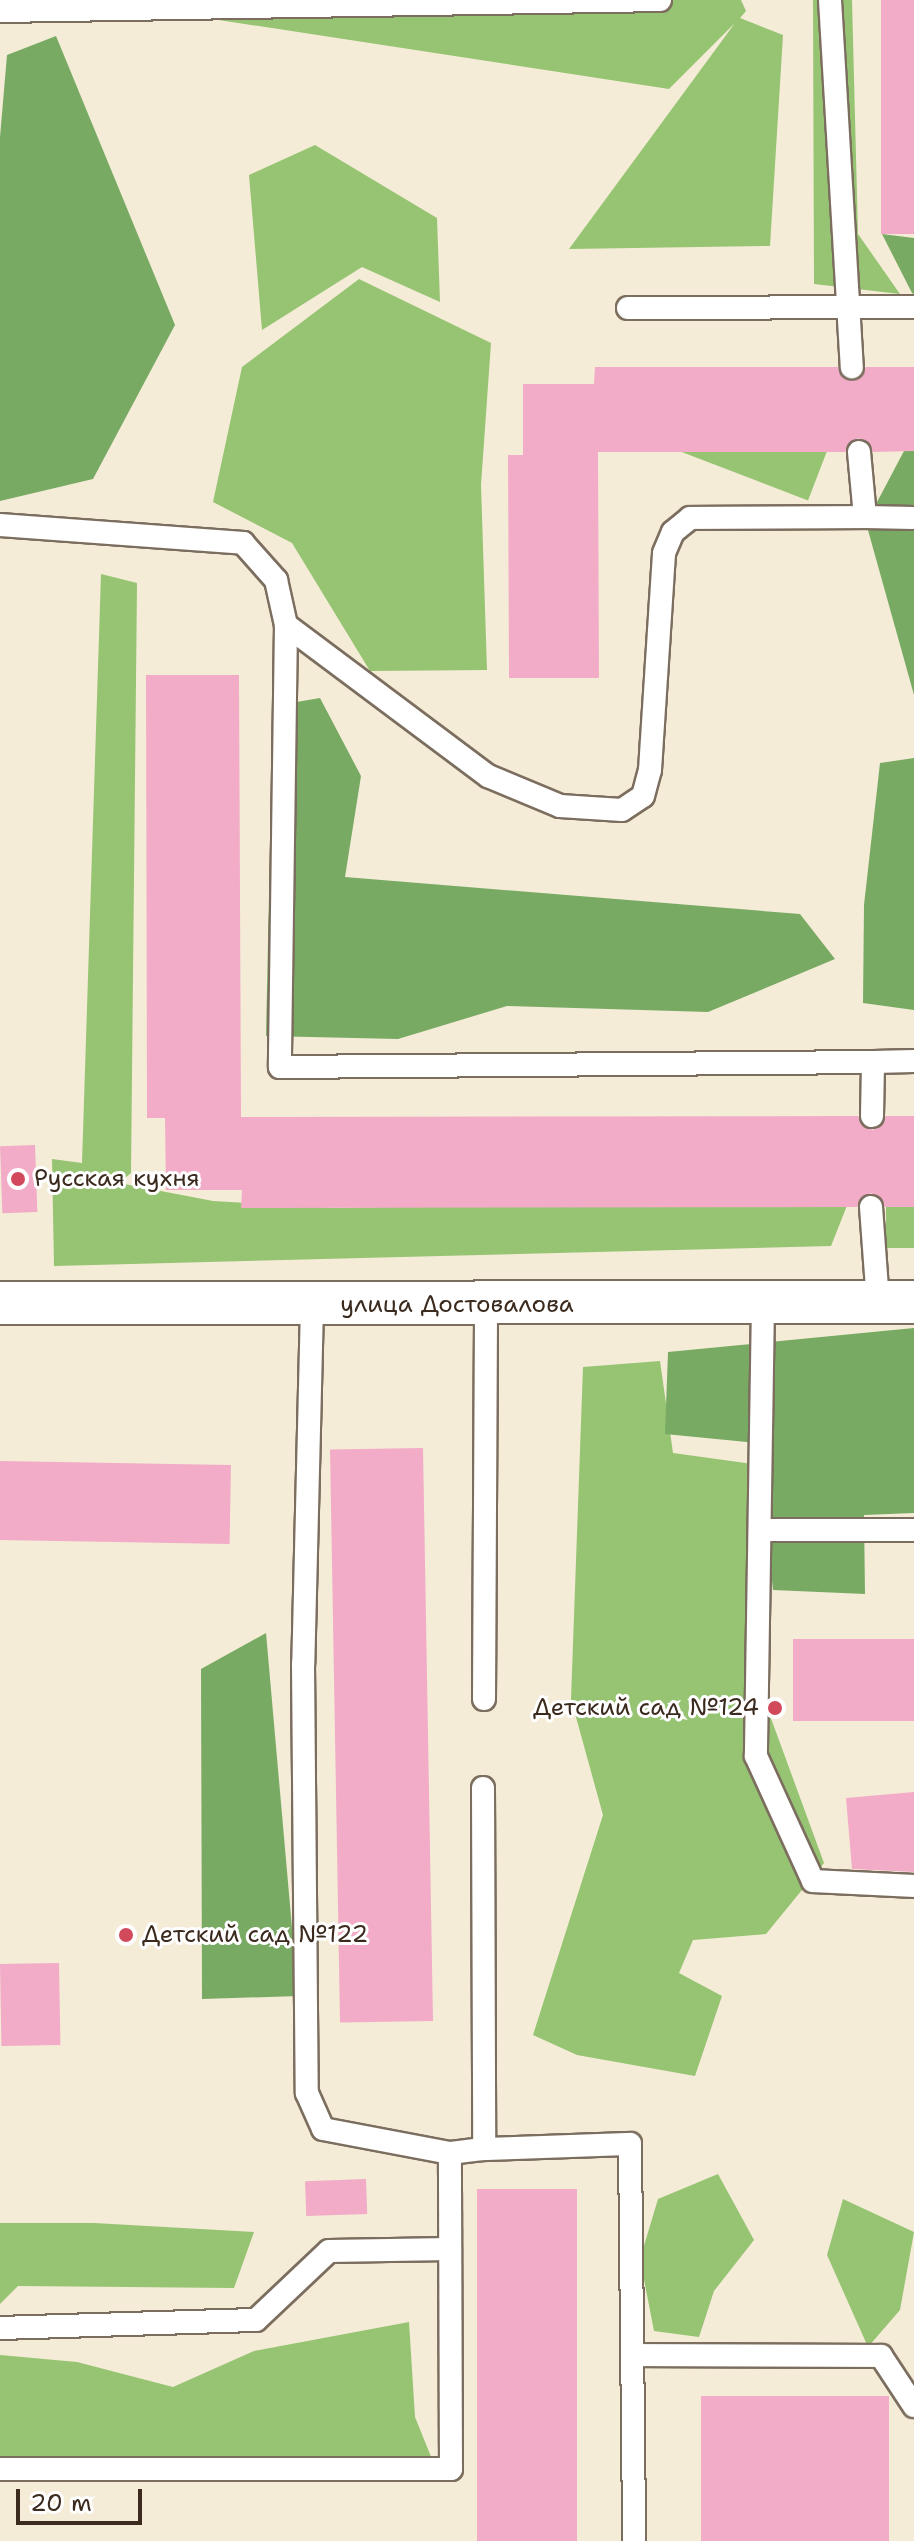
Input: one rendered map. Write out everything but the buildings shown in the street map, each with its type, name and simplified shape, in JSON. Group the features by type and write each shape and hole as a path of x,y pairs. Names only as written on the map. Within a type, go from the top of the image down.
{"street":[{"name":"улица Достовалова","path":"0,1303 486,1307 896,1303"}],"lane":[{"path":"0,11 660,0"},
{"path":"830,0 852,304 852,367"},
{"path":"628,308 852,304 914,307"},
{"path":"859,452 865,517"},
{"path":"286,625 488,776 560,806 622,810 643,796 650,770 664,553 673,532 690,518 914,518"},
{"path":"0,525 243,543 276,580 286,625 280,1067 914,1061"},
{"path":"872,1116 873,1062"},
{"path":"871,1207 896,1303"},
{"path":"763,1303 756,1756 813,1881 914,1886"},
{"path":"312,1306 303,1664 307,2093 323,2129 450,2153 630,2144 634,2541"},
{"path":"484,1699 486,1307"},
{"path":"760,1530 914,1530"},
{"path":"483,1788 484,2149"},
{"path":"0,2469 451,2469 450,2153"},
{"path":"0,2328 256,2320 329,2251 450,2249"},
{"path":"632,2355 881,2356 914,2406"}],"green space":[{"path":"89,0 741,0 746,11 740,18 783,35 770,246 569,249 735,23 669,89"},
{"path":"813,0 852,0 858,234 900,294 814,284"},
{"path":"56,36 175,325 93,479 0,501 0,137 7,55"},
{"path":"315,145 437,218 440,302 362,267 262,330 249,175"},
{"path":"882,234 914,238 914,294 912,293"},
{"path":"359,279 491,343 481,485 487,670 370,671 292,543 213,502 242,367"},
{"path":"613,369 827,451 808,500 594,418"},
{"path":"904,451 914,451 914,695 866,523"},
{"path":"101,574 137,583 131,1173 119,1183 213,1201 335,1208 850,1198 831,1246 54,1266 52,1159 82,1163"},
{"path":"320,698 361,776 345,877 800,914 835,959 708,1012 507,1006 398,1039 266,1036 273,706"},
{"path":"914,758 914,1010 863,1003 864,905 880,763"},
{"path":"886,1204 914,1204 914,1248 886,1248"},
{"path":"914,1328 914,1513 864,1515 865,1594 773,1590 757,1443 665,1434 668,1352"},
{"path":"660,1361 673,1453 760,1465 765,1702 824,1863 766,1934 693,1940 679,1973 722,1996 695,2076 577,2055 533,2035 603,1815 571,1699 583,1367"},
{"path":"266,1633 298,1996 202,1999 201,1669"},
{"path":"718,2174 754,2240 714,2291 699,2337 654,2331 640,2259 658,2199"},
{"path":"843,2199 914,2232 900,2310 868,2347 827,2255"},
{"path":"0,2223 94,2223 254,2232 234,2288 18,2286 0,2304"},
{"path":"409,2322 415,2417 436,2469 0,2462 0,2355 77,2362 173,2387 254,2351"}],"place":[{"name":"Русская кухня","path":"18,1179"},
{"name":"Детский сад №124","path":"775,1708"},
{"name":"Детский сад №122","path":"126,1935"}]}
